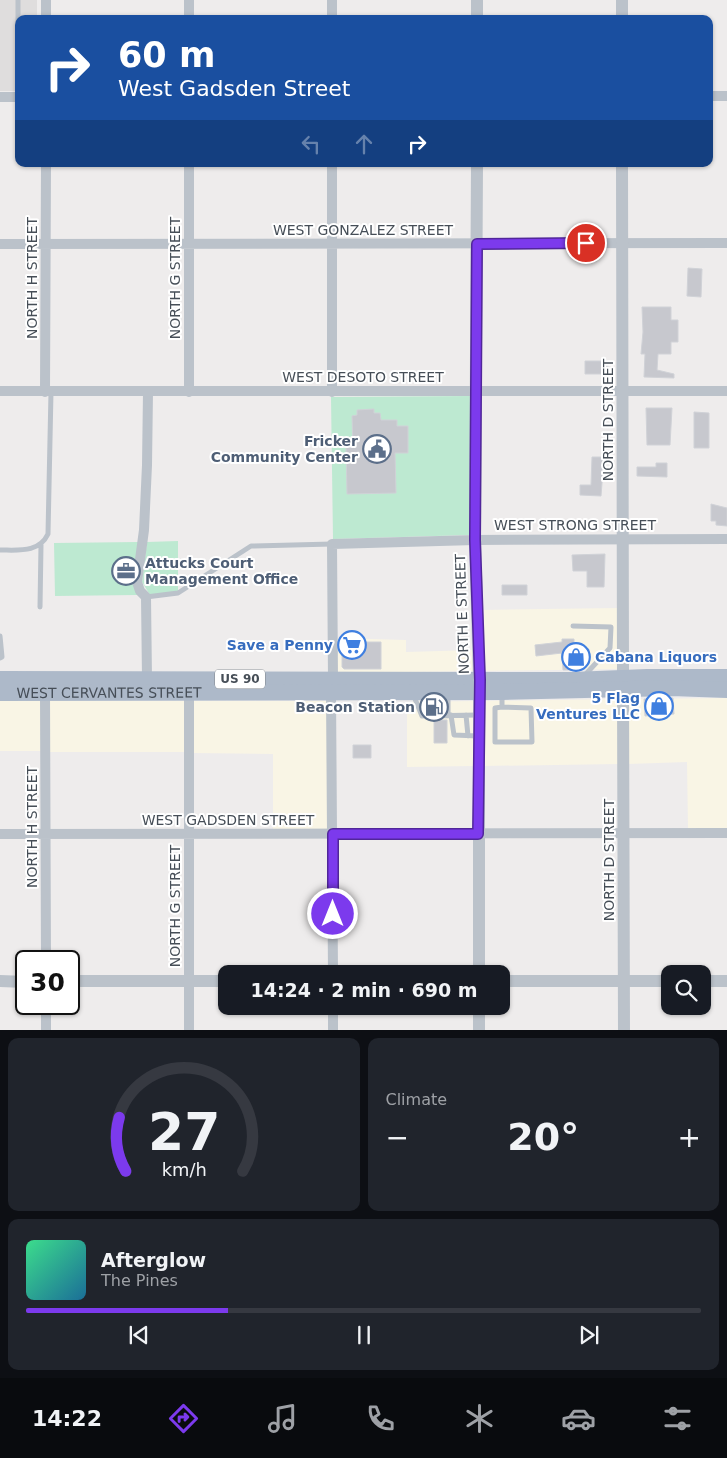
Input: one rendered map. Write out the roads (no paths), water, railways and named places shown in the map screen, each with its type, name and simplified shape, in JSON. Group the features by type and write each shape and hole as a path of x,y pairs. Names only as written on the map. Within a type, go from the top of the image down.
{"main road":[{"name":"WEST CERVANTES STREET","path":"0,679 261,679 413,695 448,695 479,686 502,699 623,683 727,678"},
{"path":"74,692 95,685 138,685 147,679"},
{"path":"188,692 190,687 196,685 243,684 261,679"},
{"name":"WEST CERVANTES STREET","path":"0,693 188,692 332,686 479,686 580,680 727,690"}],"street":[{"path":"46,0 46,15"},
{"path":"189,0 189,15"},
{"path":"332,0 332,15"},
{"path":"477,0 477,15"},
{"path":"622,0 622,15"},
{"path":"713,96 727,96"},
{"path":"0,97 15,97"},
{"name":"NORTH H STREET","path":"46,167 48,392"},
{"name":"NORTH G STREET","path":"189,167 189,392"},
{"path":"332,167 332,392"},
{"name":"NORTH E STREET","path":"477,167 475,540 479,686 485,720 473,736 478,834 479,965"},
{"name":"NORTH D STREET","path":"622,167 623,539 617,638 623,683 624,1030"},
{"name":"WEST GONZALEZ STREET","path":"0,244 727,243"},
{"name":"WEST DESOTO STREET","path":"0,392 727,391"},
{"path":"147,679 146,597 140,591 137,582 144,530 148,392"},
{"name":"WEST STRONG STREET","path":"332,544 475,540 727,539"},
{"path":"332,544 333,965"},
{"name":"NORTH G STREET","path":"188,692 189,1030"},
{"name":"NORTH H STREET","path":"45,693 46,950"},
{"name":"WEST GADSDEN STREET","path":"0,834 727,834"},
{"path":"80,982 218,981"},
{"path":"510,981 661,981"},
{"path":"711,981 727,981"},
{"path":"0,982 15,982"},
{"path":"46,1015 46,1030"},
{"path":"333,1015 333,1030"},
{"path":"479,1015 479,1030"}],"lane":[{"path":"18,0 18,15"},
{"path":"40,607 41,546 50,526 48,392"},
{"path":"146,597 178,593 251,546 332,544"},
{"path":"0,550 31,549 41,546"},
{"path":"573,626 611,627 617,638 580,680"},
{"path":"0,636 2,658 0,658"},
{"path":"413,695 422,716 466,715 485,720"},
{"path":"448,695 454,735 473,736 466,715"},
{"path":"502,699 531,708 532,742 495,742 485,720 502,699"}],"place":[{"name":"Fricker Community Center","path":"377,449"},
{"name":"Attucks Court Management Office","path":"126,571"},
{"name":"Save a Penny","path":"352,645"},
{"name":"Cabana Liquors","path":"576,657"},
{"name":"5 Flag Ventures LLC","path":"659,706"},
{"name":"Beacon Station","path":"434,707"}]}
